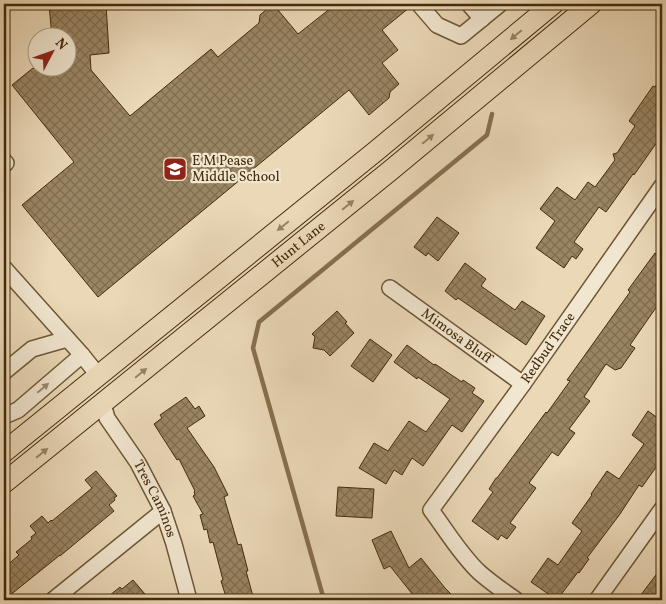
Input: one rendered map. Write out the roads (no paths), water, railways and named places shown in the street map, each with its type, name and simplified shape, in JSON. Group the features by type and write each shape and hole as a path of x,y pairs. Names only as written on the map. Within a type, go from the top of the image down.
{"main road":[{"name":"Hunt Lane","path":"4,452 376,151 553,4"},
{"name":"Hunt Lane","path":"4,483 391,170 591,4"},
{"path":"376,151 391,170"},
{"path":"98,376 103,404"}],"street":[{"path":"419,4 437,25 461,36 500,4"},
{"path":"469,4 482,19"},
{"path":"4,161 6,163 4,165"},
{"name":"Redbud Trace","path":"516,600 478,571 431,510 523,384 662,186"},
{"path":"4,268 82,355 98,376"},
{"name":"Mimosa Bluff","path":"390,288 523,384"},
{"path":"4,372 32,349 67,339"},
{"path":"4,416 18,410 82,355"},
{"name":"Tres Caminos","path":"103,404 107,418 138,462 163,511 189,600"},
{"path":"598,600 662,509"},
{"path":"53,600 163,511"}],"waterway":[{"path":"324,600 253,348 259,322 487,135 492,114"}],"place":[{"name":"E M Pease Middle School","path":"175,169"}]}
